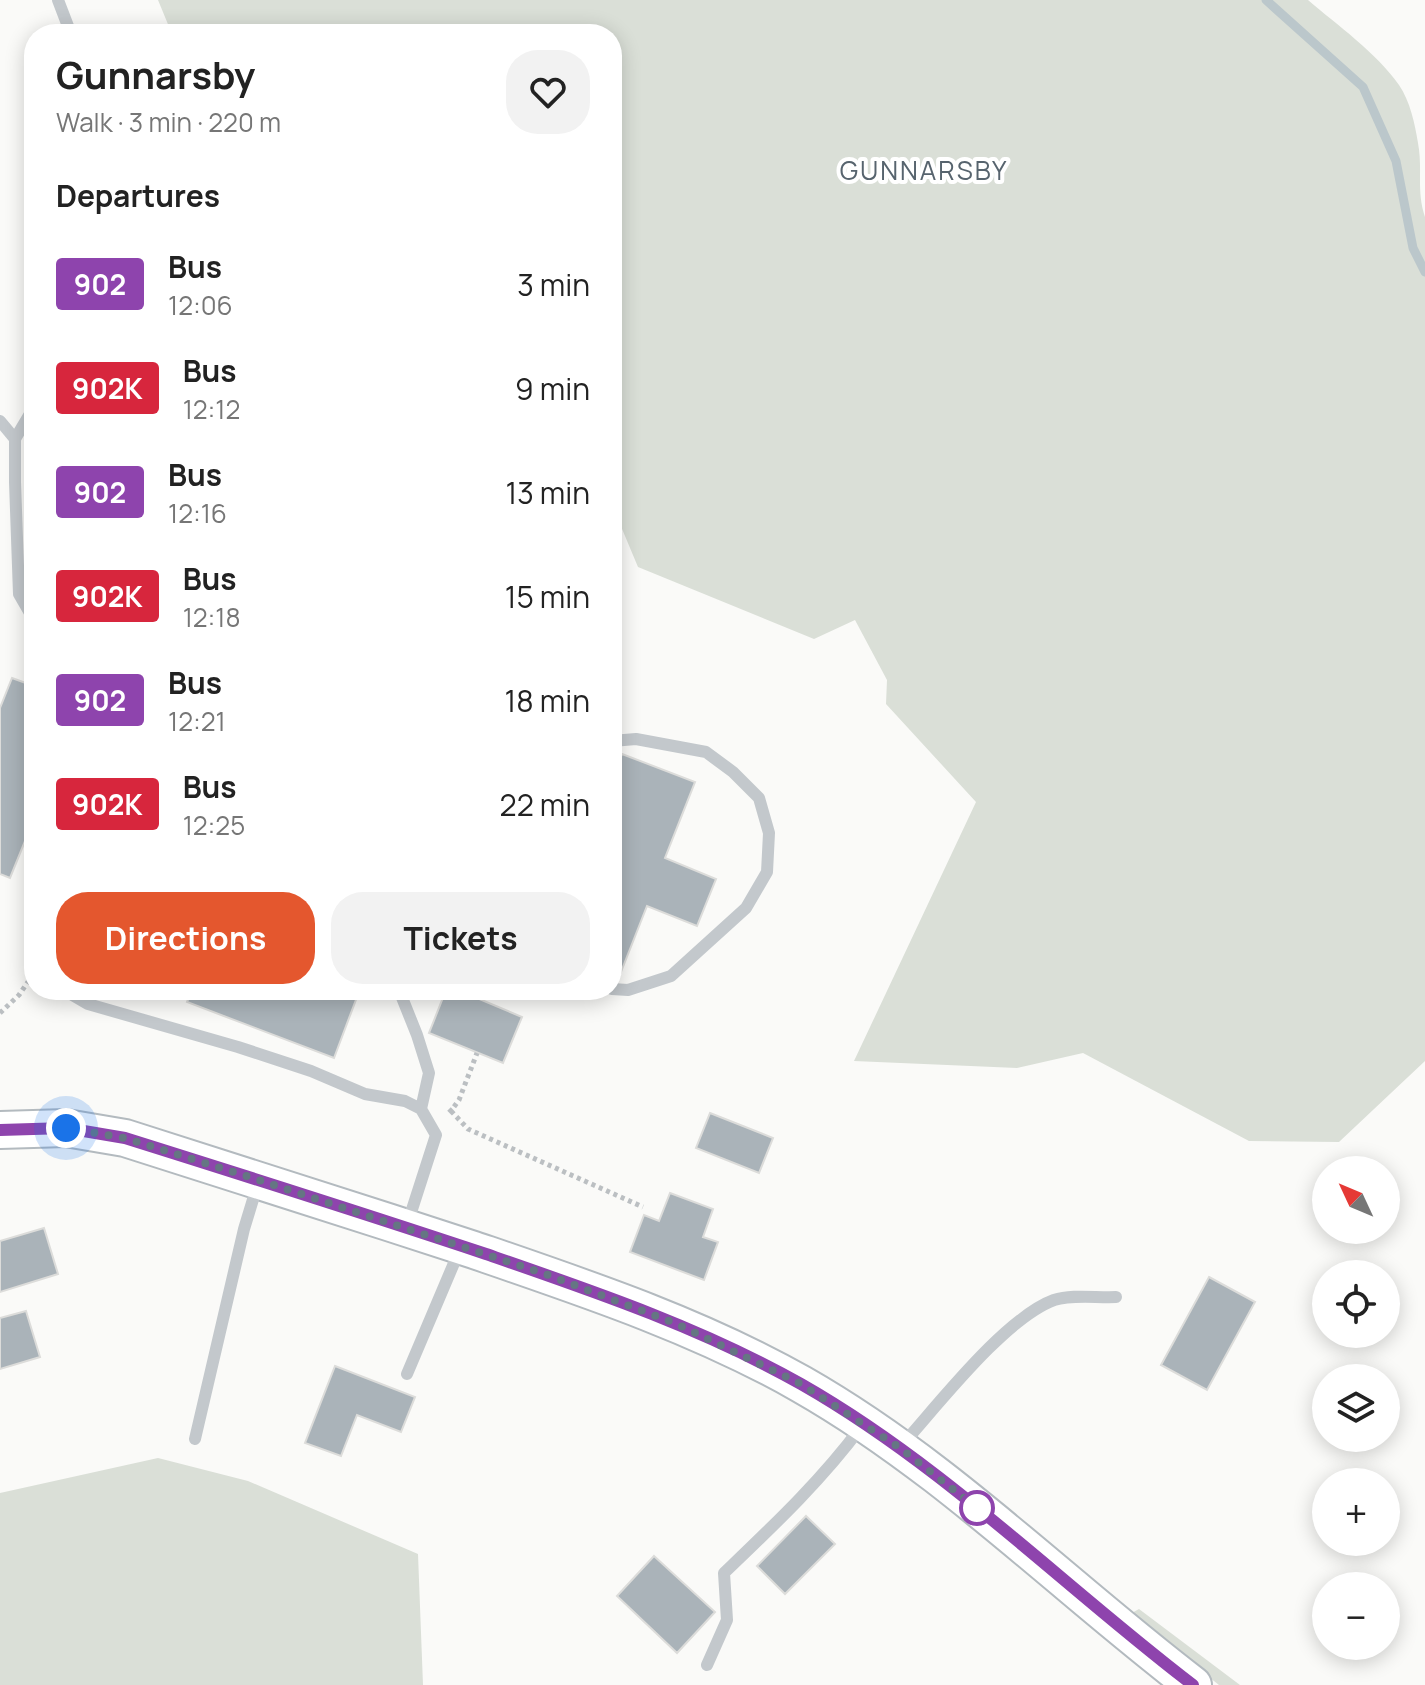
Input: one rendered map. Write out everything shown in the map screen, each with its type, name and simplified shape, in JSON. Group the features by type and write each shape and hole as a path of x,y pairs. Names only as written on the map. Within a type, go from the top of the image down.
{"street":[{"path":"0,1130 66,1128 125,1138 462,1246 677,1324 801,1384 900,1448 957,1491 1193,1685"}],"lane":[{"path":"58,0 67,24"},
{"path":"0,421 15,439"},
{"path":"24,424 15,439 19,594 24,603"},
{"path":"622,740 636,739 706,752 733,772 759,798 769,833 767,872 746,908 671,976 622,990"},
{"path":"81,1000 238,1047 311,1071 365,1094 405,1101 421,1109 436,1135 406,1228"},
{"path":"403,1000 429,1073 421,1109"},
{"path":"195,1439 244,1229 259,1180"},
{"path":"407,1374 462,1246"},
{"path":"900,1448 971,1367 1032,1310 1057,1299 1116,1297"},
{"path":"707,1665 727,1620 724,1573 782,1518 864,1423"}],"path":[{"path":"0,1013 24,988"},
{"path":"459,1100 477,1053"},
{"path":"451,1111 468,1129 643,1207"}],"shaded area":[{"path":"158,0 1308,0 1344,29 1390,73 1406,98 1418,143 1425,217 1425,1061 1339,1142 1249,1141 1083,1053 1017,1068 854,1061 976,802 886,704 887,680 855,620 814,639 638,567 622,529 622,24 168,24"},
{"path":"158,1458 248,1481 418,1554 423,1685 0,1685 0,1493"},
{"path":"1139,1609 1240,1685 1219,1685 1130,1614"}],"building":[{"path":"12,678 24,682 24,844 10,878 0,874 0,708"},
{"path":"622,754 695,782 665,858 716,879 697,926 647,906 622,969"},
{"path":"188,1000 356,1000 334,1058"},
{"path":"442,1000 482,1000 522,1017 503,1063 429,1033"},
{"path":"710,1113 773,1138 759,1173 696,1148"},
{"path":"670,1193 713,1209 703,1237 718,1242 704,1280 630,1252 644,1215 659,1221"},
{"path":"44,1228 58,1274 0,1292 0,1241"},
{"path":"1209,1277 1255,1302 1207,1390 1161,1365"},
{"path":"26,1311 40,1357 0,1369 0,1318"},
{"path":"335,1366 415,1397 401,1432 357,1415 341,1456 305,1443"},
{"path":"806,1516 835,1544 785,1594 757,1566"},
{"path":"654,1556 715,1612 677,1653 617,1596"}],"waterway":[{"path":"1266,0 1363,87 1396,161 1413,248 1425,272"}],"bus line":[{"name":"902","path":"0,1130 66,1128 125,1138 548,1275 677,1324 801,1384 900,1448 957,1491 1193,1685"}],"district":[{"name":"GUNNARSBY","path":"924,170"}],"route":[{"path":"66,1128 125,1138 259,1180 548,1275 677,1324 801,1384 900,1448 977,1508"}]}
